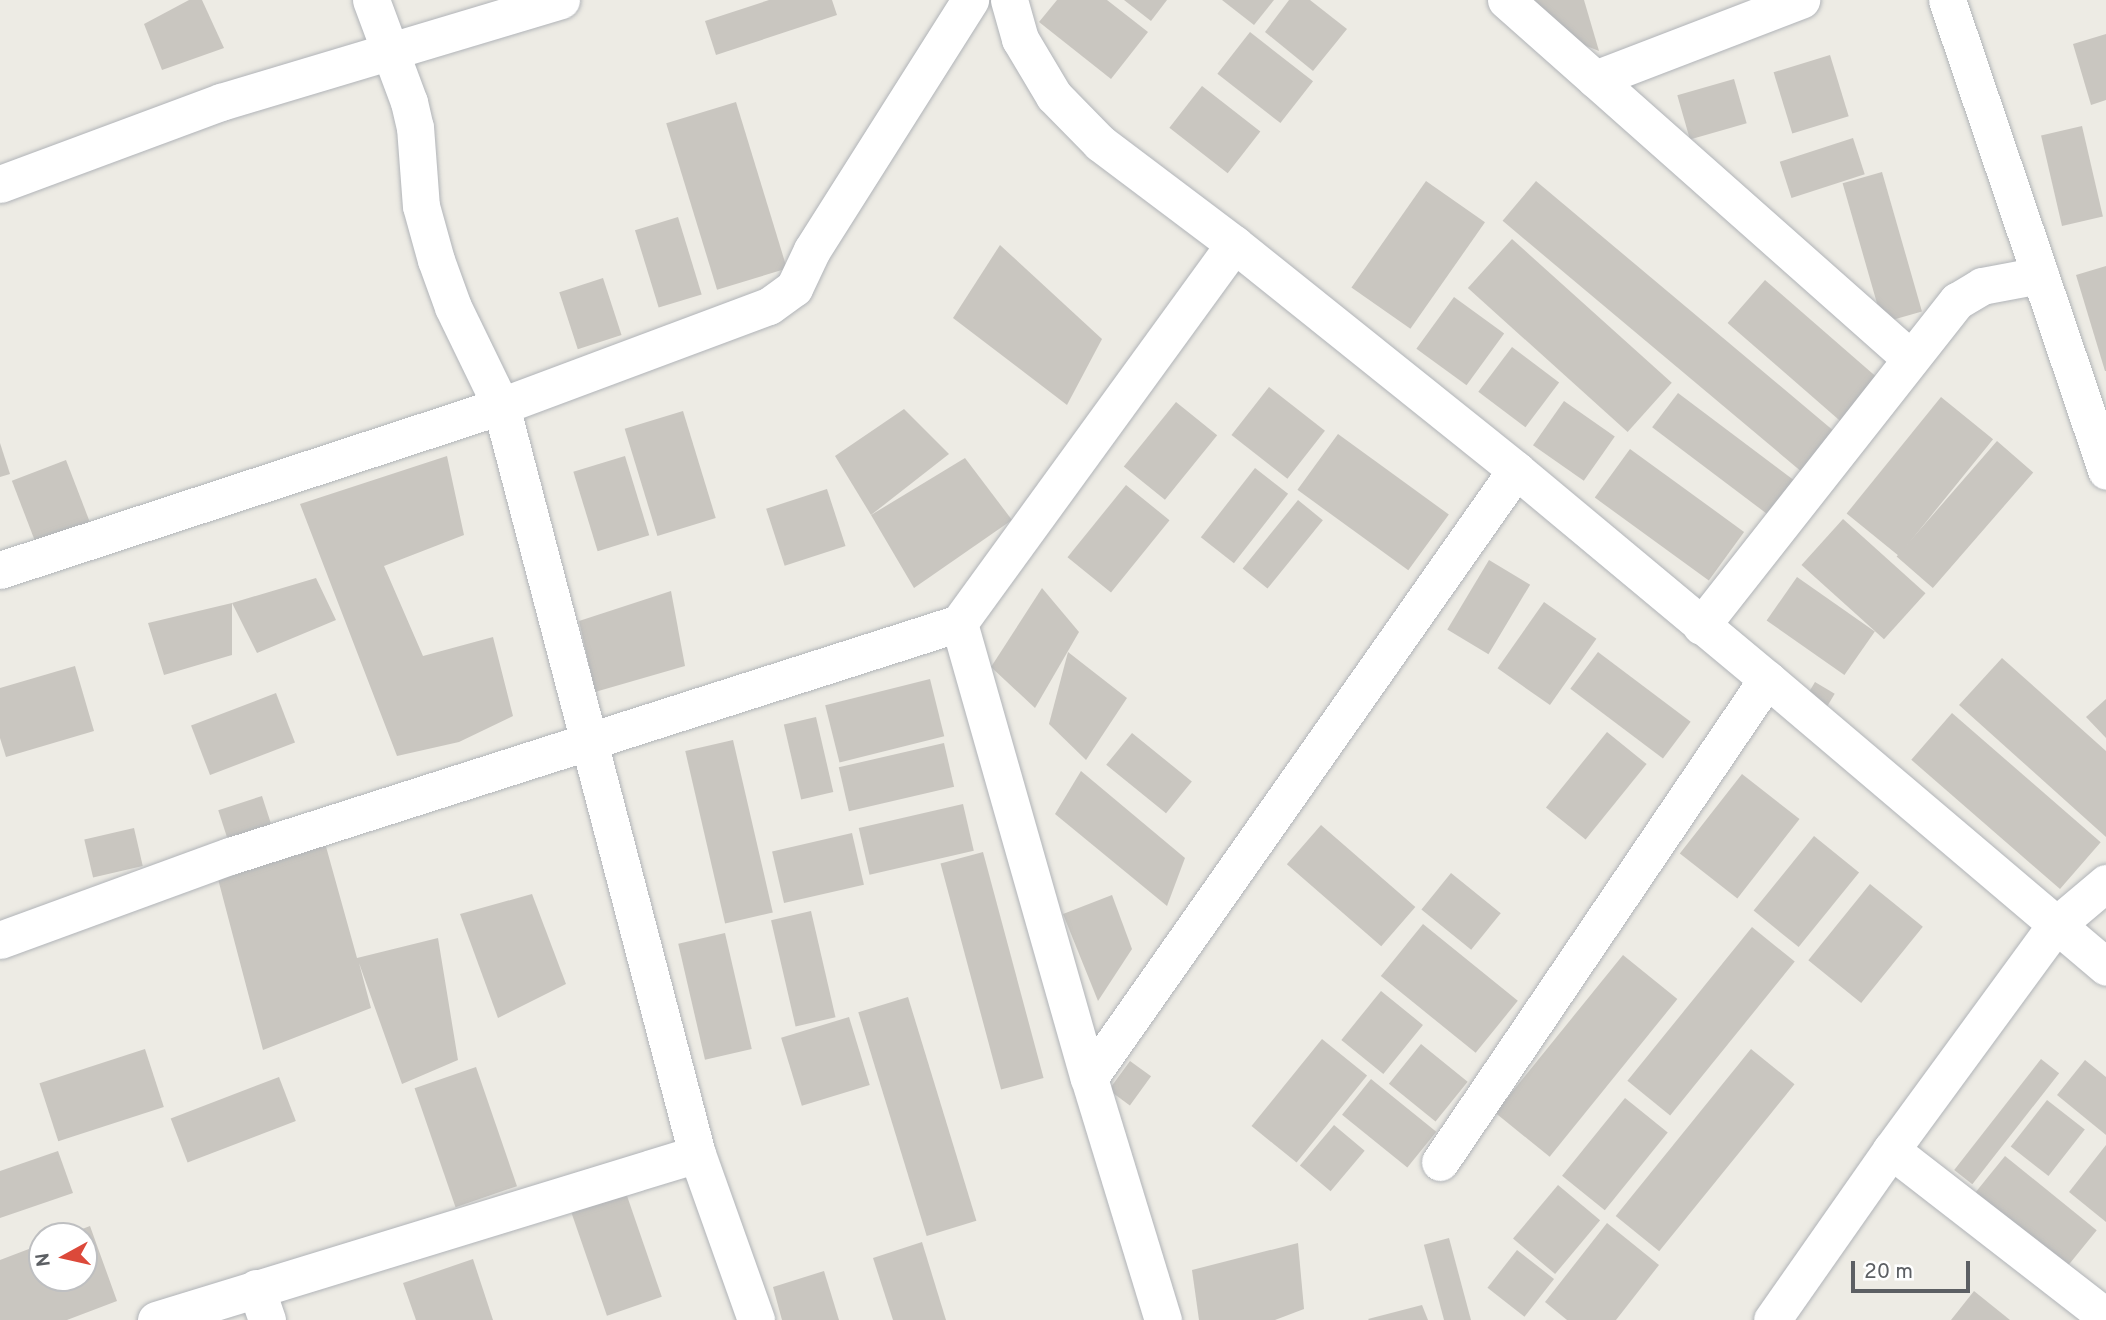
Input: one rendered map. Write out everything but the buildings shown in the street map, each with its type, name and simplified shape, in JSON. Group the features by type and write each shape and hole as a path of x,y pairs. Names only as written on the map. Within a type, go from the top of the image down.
{"street":[{"path":"371,0 409,102 415,127 421,206 436,260 453,307 501,406 697,1154 756,1320"},
{"path":"0,184 221,102 561,0"},
{"path":"0,570 501,406 769,306 793,288 811,250 970,0"},
{"path":"1009,0 1020,39 1054,96 1100,143 1234,244 1516,470 1768,679 2106,967"},
{"path":"1506,0 1910,358"},
{"path":"1595,79 1801,0"},
{"path":"1947,0 2106,471"},
{"path":"0,940 230,856 959,623 1234,244"},
{"path":"1701,626 1957,301 1982,286 2040,275"},
{"path":"1089,1078 1516,470"},
{"path":"959,623 1089,1078 1163,1320"},
{"path":"1440,1162 1768,679"},
{"path":"1772,1320 1891,1150 2055,926 2106,883"},
{"path":"1891,1150 2106,1317"},
{"path":"156,1320 262,1304 697,1154"}]}
